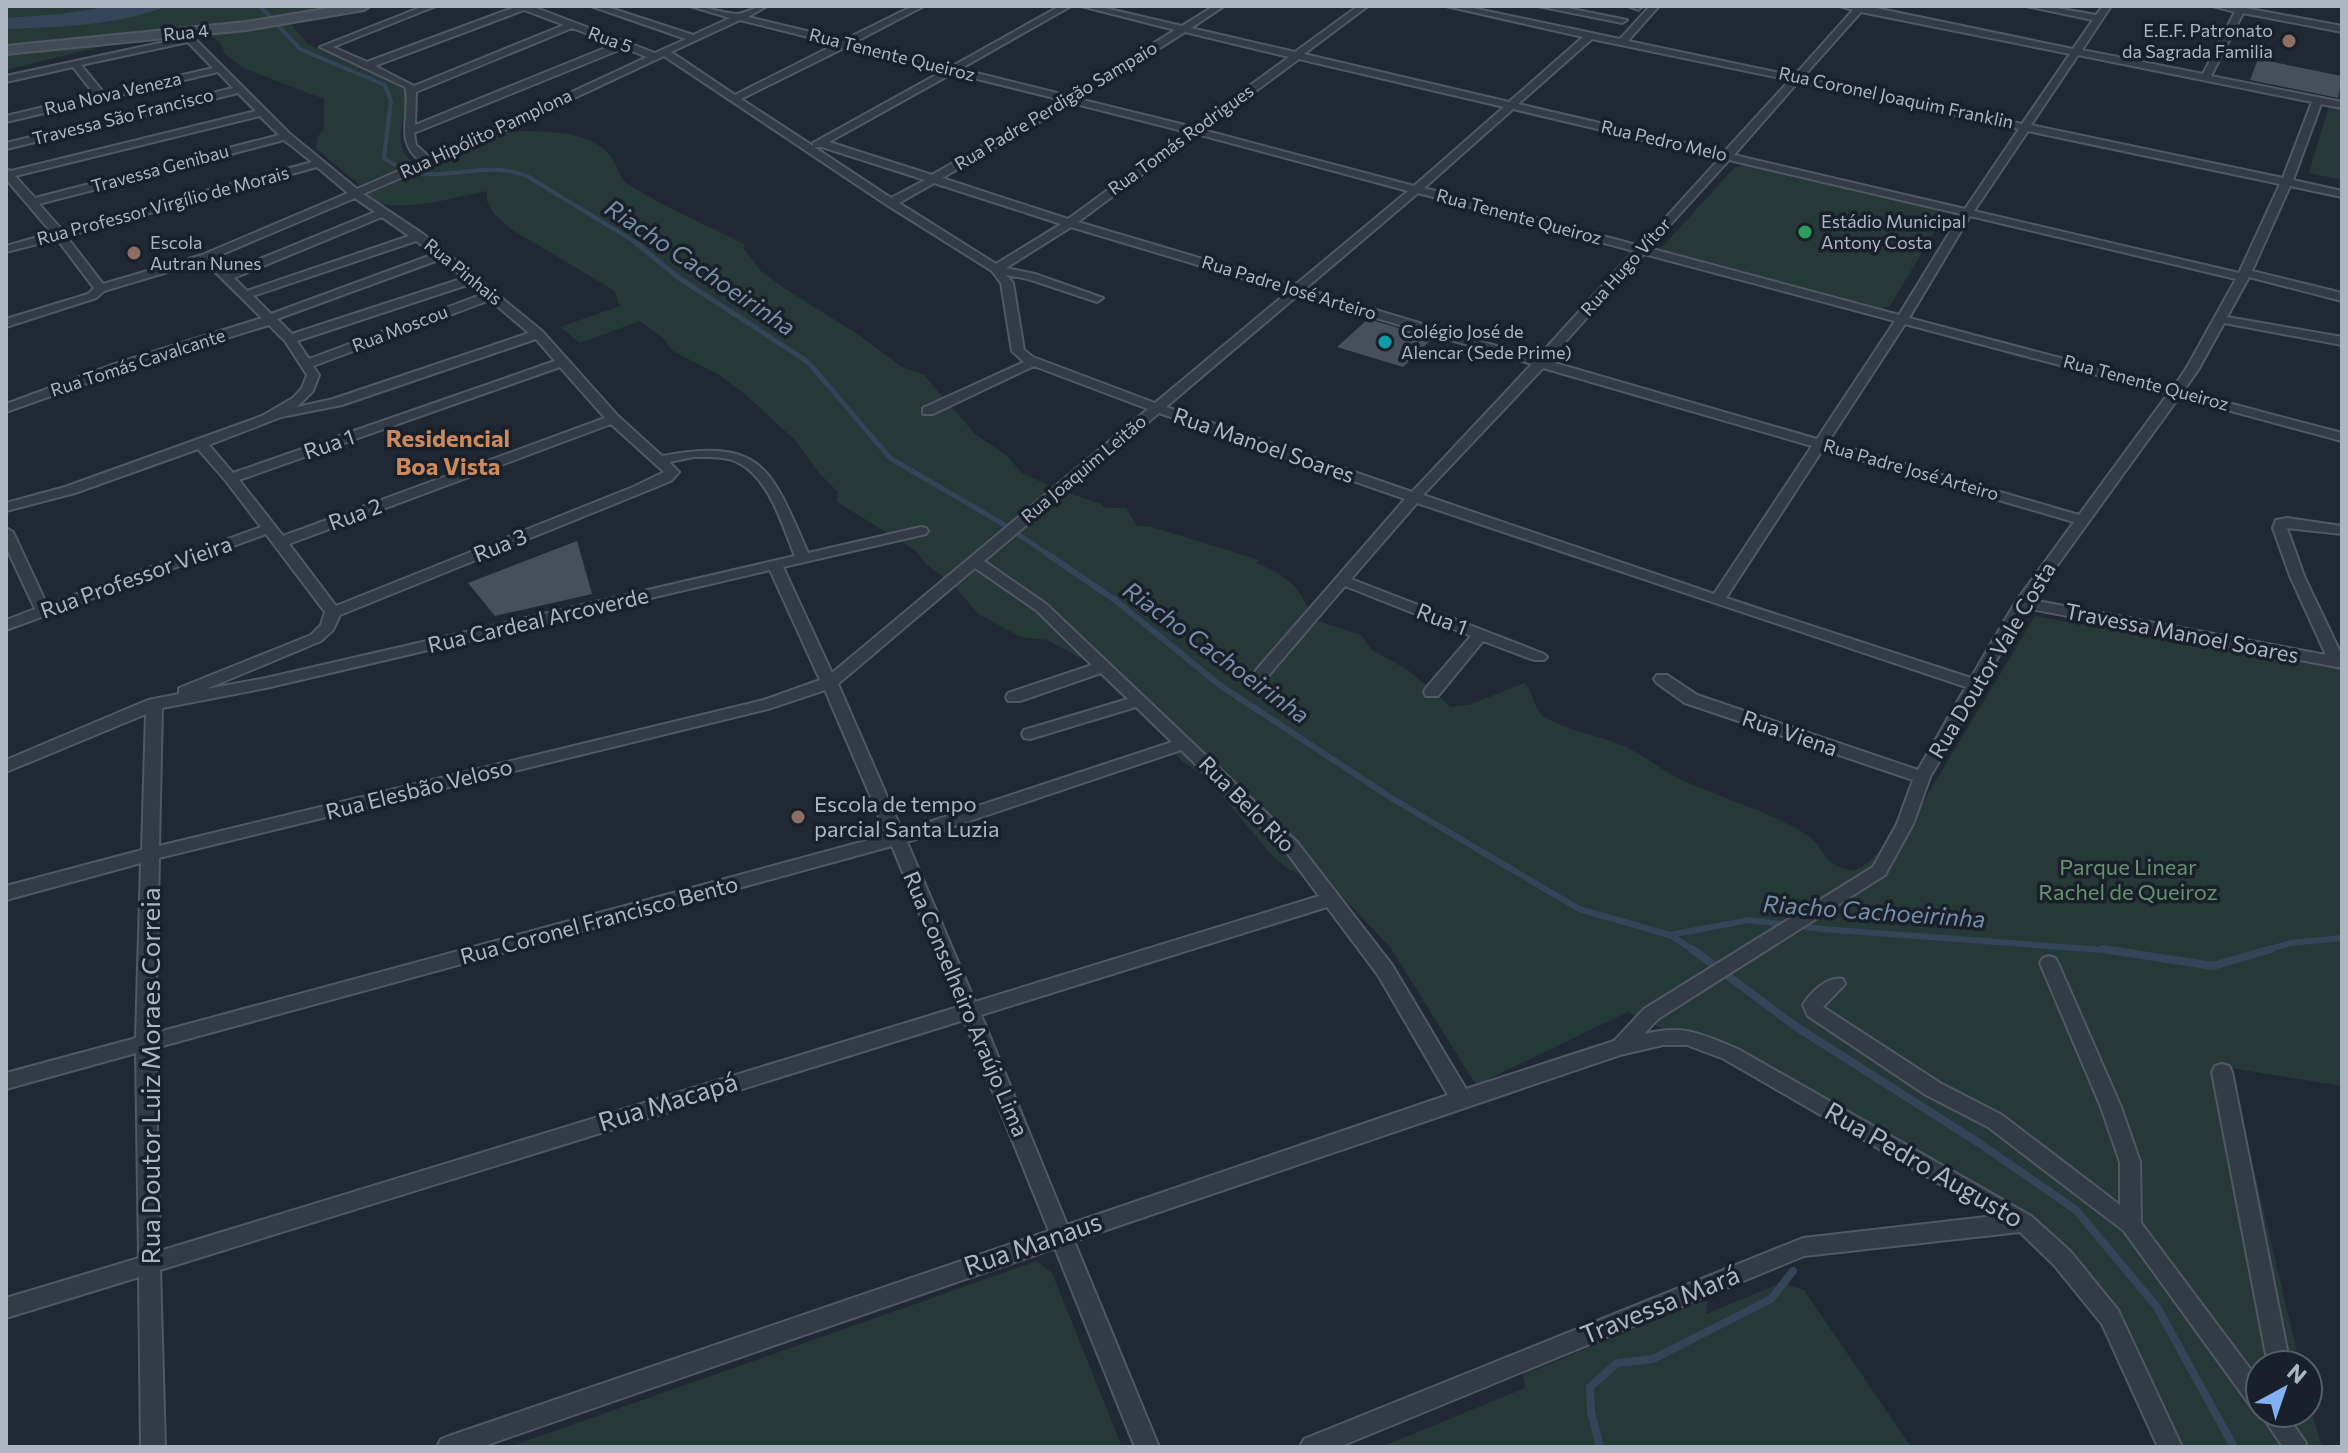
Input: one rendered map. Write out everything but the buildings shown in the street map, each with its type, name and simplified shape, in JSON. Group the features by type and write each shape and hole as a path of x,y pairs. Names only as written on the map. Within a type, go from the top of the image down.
{"main road":[{"name":"Rua 4","path":"6,50 187,36 364,6"}],"street":[{"path":"426,163 411,148 412,90 404,81 325,47 432,6"},
{"path":"366,66 524,6"},
{"name":"Rua 5","path":"524,6 622,45 659,54"},
{"path":"595,6 693,38"},
{"name":"Rua Tenente Queiroz","path":"694,6 1193,130 2342,437"},
{"name":"Rua Hipólito Pamplona","path":"6,323 92,296 100,289 206,257 426,163 763,6"},
{"path":"736,98 920,6"},
{"path":"816,146 1067,6"},
{"name":"Rua Pedro Melo","path":"1085,6 1967,213 2342,297"},
{"name":"Rua Padre Perdigão Sampaio","path":"891,203 1070,100 1220,6"},
{"name":"Rua Tomás Rodrigues","path":"996,269 1070,223 1364,6"},
{"name":"Rua Coronel Joaquim Franklin","path":"1450,6 2342,194"},
{"path":"1542,6 1622,20"},
{"path":"1623,41 1655,6"},
{"path":"1844,6 2342,105"},
{"path":"2030,6 2098,18"},
{"path":"1717,600 1903,318 1967,213 2107,6"},
{"path":"2217,6 2342,29"},
{"name":"Rua Hugo Vítor","path":"1263,672 1414,497 1540,363 1860,8"},
{"path":"2206,77 2240,10"},
{"path":"412,90 569,26"},
{"name":"Rua Joaquim Leitão","path":"831,682 1298,291 1591,35"},
{"path":"6,79 187,36"},
{"name":"Rua Pinhais","path":"187,36 286,136 355,193 419,236 473,279 538,334 563,362"},
{"path":"409,131 622,45"},
{"path":"659,54 816,146 891,203 996,269 1007,283 1018,351 1033,362 928,411"},
{"path":"75,64 101,96"},
{"name":"Rua Nova Veneza","path":"6,119 220,69"},
{"name":"Travessa São Francisco","path":"6,146 241,89"},
{"name":"Rua Doutor Vale Costa","path":"1620,1047 1651,1014 1879,871 1905,824 1922,777 2022,603 2177,391 2221,319 2287,181 2318,100"},
{"path":"100,289 33,202 7,174 263,112"},
{"name":"Travessa Genibau","path":"33,202 286,136"},
{"name":"Rua Padre José Arteiro","path":"816,146 936,178 1070,223 2081,520"},
{"name":"Rua Professor Virgílio de Morais","path":"6,249 56,232 318,160"},
{"path":"228,276 385,212"},
{"name":"Rua Professor Virgílio de Morais","path":"6,242 56,232"},
{"path":"246,295 419,236"},
{"name":"Rua Tomás Cavalcante","path":"6,408 108,370 269,320 443,255"},
{"path":"206,257 290,339 309,363 313,375 307,394 275,415"},
{"path":"996,269 1031,276 1097,298"},
{"path":"290,339 473,279"},
{"name":"Rua Moscou","path":"309,363 492,295"},
{"path":"2221,319 2342,341"},
{"path":"6,507 70,490 275,415 337,402 538,334"},
{"path":"563,362 613,419 660,460 705,451 742,457 751,462 769,481 804,559"},
{"name":"Rua 1","path":"231,478 563,362"},
{"name":"Rua Manoel Soares","path":"1033,362 1414,497 1974,684"},
{"name":"Rua 2","path":"278,543 613,419"},
{"path":"200,444 231,478 332,617"},
{"name":"Rua 3","path":"332,617 666,478 672,472 660,460"},
{"path":"2340,662 2297,576 2281,537 2281,523 2342,530"},
{"name":"Rua Professor Vieira","path":"6,625 267,529"},
{"name":"Rua Cardeal Arcoverde","path":"154,704 266,683 921,531"},
{"path":"6,532 43,611"},
{"name":"Rua Belo Rio","path":"981,556 1105,666 1291,846 1385,970 1461,1099"},
{"name":"Rua Conselheiro Araújo Lima","path":"775,565 831,682 970,1011 1147,1447"},
{"name":"Rua 1","path":"1344,581 1539,657"},
{"name":"Travessa Manoel Soares","path":"2022,603 2340,662"},
{"name":"Rua Cardeal Arcoverde","path":"6,766 316,638 324,633 332,617"},
{"path":"1432,692 1481,634"},
{"path":"1014,697 1105,666"},
{"name":"Rua Viena","path":"1662,679 1691,699 1922,777"},
{"name":"Rua Elesbão Veloso","path":"6,893 151,854 768,704 831,682"},
{"path":"1030,734 1141,700"},
{"name":"Rua Doutor Luiz Moraes Correia","path":"153,1447 145,1043 154,704"},
{"name":"Rua Coronel Francisco Bento","path":"6,1081 896,839 1186,743"},
{"name":"Rua Macapá","path":"6,1308 1332,899"},
{"path":"2049,963 2111,1107 2130,1162 2131,1225"},
{"path":"1836,984 1814,1000 1812,1005 1815,1011 1933,1089 1995,1121 2131,1225 2244,1378"},
{"name":"Rua Pedro Augusto","path":"1620,1047 1663,1037 1688,1037 1709,1043 2024,1222 2062,1258 2110,1317 2170,1447"},
{"name":"Rua Manaus","path":"449,1447 1059,1235 1620,1047"},
{"path":"2222,1072 2276,1349"},
{"name":"Travessa Mará","path":"1312,1447 1803,1247 2024,1222"}],"green space":[{"path":"6,6 339,6 303,12 288,21 308,44 400,84 405,104 401,142 412,163 360,185 316,149 317,138 324,128 324,99 243,68 225,54 221,44 205,30 158,33 6,70"},
{"path":"2329,106 2342,108 2342,180 2309,173"},
{"name":"Parque Linear Rachel de Queiroz","path":"522,131 568,134 601,146 629,185 744,244 744,249 761,271 784,288 859,335 902,367 924,375 975,434 1006,455 1022,473 1105,508 1126,508 1137,526 1152,527 1259,560 1256,563 1276,572 1298,590 1312,619 1361,635 1372,650 1408,670 1451,707 1472,704 1524,683 1538,711 1546,718 1629,748 1680,779 1789,825 1812,839 1828,860 1842,868 1854,871 1869,862 1889,840 1899,842 2035,616 2342,670 2342,1086 2230,1068 2296,1349 2244,1349 2244,1429 2317,1429 2322,1447 2166,1447 2109,1328 2049,1259 1998,1217 1716,1054 1628,1012 1476,1085 1390,947 1330,884 1290,870 1274,858 1207,778 1181,761 1148,708 1095,666 1047,640 1021,637 978,614 954,585 927,565 915,550 837,502 838,492 819,473 796,441 746,395 718,374 673,351 663,338 640,321 580,343 560,327 620,306 615,291 511,229 494,214 487,201 487,191 405,205 372,202 357,196 493,134"},
{"name":"Estádio Municipal Antony Costa","path":"1745,165 1935,209 1944,216 1890,306 1881,308 1667,253 1661,248 1735,167"},
{"path":"1037,1261 1052,1273 1122,1447 509,1447"},
{"path":"1781,1283 1804,1290 1911,1447 1381,1447 1525,1388 1523,1375 1695,1304 1708,1301 1706,1314"}],"water":[{"path":"113,6 167,6 107,22 6,29 6,18"}],"waterway":[{"name":"Riacho Cachoeirinha","path":"260,6 300,49 385,85 391,101 384,158 419,173 490,170 527,176 640,245"},
{"name":"Riacho Cachoeirinha","path":"636,243 679,278 808,362 890,458 1003,524 1049,555"},
{"name":"Riacho Cachoeirinha","path":"1046,553 1115,600 1221,686 1393,799 1579,909 1670,935"},
{"name":"Riacho Cachoeirinha","path":"1670,935 1749,920 1822,929 2116,951"},
{"path":"1670,935 1693,950"},
{"name":"Riacho Cachoeirinha","path":"2264,951 2290,943 2342,938"},
{"name":"Riacho Cachoeirinha","path":"2103,949 2116,951"},
{"name":"Riacho Cachoeirinha","path":"2116,951 2213,966 2271,949"},
{"path":"1693,950 1795,1026 1979,1143 2076,1210 2157,1307 2234,1447"},
{"path":"1600,1447 1591,1412 1590,1387 1617,1363 1653,1359 1771,1299 1793,1271"}],"place":[{"name":"E.E.F. Patronato da Sagrada Familia","path":"2289,41"},
{"name":"Estádio Municipal Antony Costa","path":"1805,232"},
{"name":"Escola Autran Nunes","path":"134,253"},
{"name":"Colégio José de Alencar (Sede Prime)","path":"1385,342"},
{"name":"Escola de tempo parcial Santa Luzia","path":"798,817"}],"district":[{"name":"Residencial Boa Vista","path":"448,453"}]}
